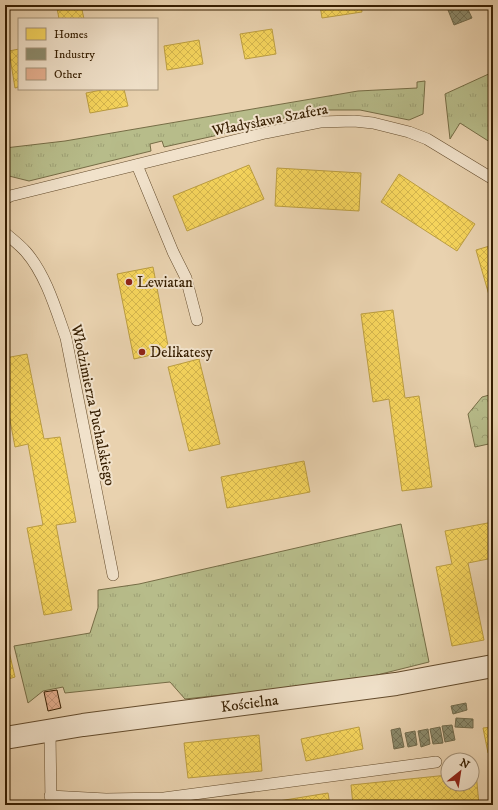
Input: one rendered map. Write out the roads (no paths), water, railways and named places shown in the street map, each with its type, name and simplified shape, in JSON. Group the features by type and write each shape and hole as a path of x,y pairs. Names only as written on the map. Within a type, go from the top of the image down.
{"street":[{"name":"Kościelna","path":"5,738 200,709 396,684 493,666"}],"lane":[{"name":"Władysława Szafera","path":"5,199 10,196 265,133 320,122 373,123 409,132 427,139 493,179"},
{"path":"136,165 173,252 186,278 197,320"},
{"name":"Włodzimierza Puchalskiego","path":"5,233 26,251 36,267 57,312 66,338 113,575"},
{"path":"50,731 51,800 164,798 436,762"}],"place":[{"name":"Lewiatan","path":"129,282"},
{"name":"Delikatesy","path":"142,352"}]}
